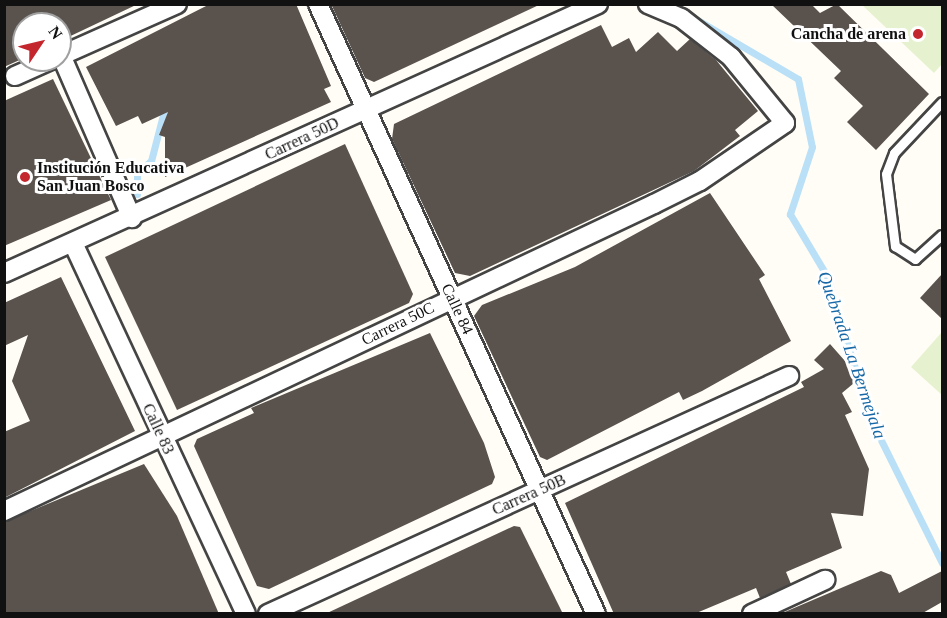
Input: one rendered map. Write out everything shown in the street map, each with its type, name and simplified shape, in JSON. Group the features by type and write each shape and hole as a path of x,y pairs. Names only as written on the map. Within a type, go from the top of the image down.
{"street":[{"path":"72,51 177,4"},
{"name":"Calle 84","path":"318,4 596,614"},
{"name":"Carrera 50D","path":"4,273 132,218 598,4"},
{"name":"Carrera 50C","path":"4,511 163,440 452,298 700,181 785,123 731,57 681,18 648,4"},
{"path":"15,76 24,72"},
{"path":"65,72 132,218"},
{"name":"Calle 83","path":"73,243 246,614"},
{"name":"Carrera 50B","path":"268,614 789,376"},
{"path":"752,614 825,580"}],"lane":[{"path":"942,102 894,153 885,174 895,246 915,259 942,236"}],"green space":[{"name":"Cancha de arena","path":"862,5 942,5 942,64 934,73"},
{"path":"942,332 942,395 911,367"}],"building":[{"path":"4,4 138,4 72,35 72,12 12,12 12,63 4,67"},
{"path":"210,4 296,4 331,86 324,89 331,102 165,177 165,137 159,135 168,112 142,124 138,116 116,126 86,67"},
{"path":"331,4 541,4 374,82 365,78"},
{"path":"771,4 811,4 820,13 837,4 929,94 876,150 847,122 863,106 834,78 841,71"},
{"path":"601,25 612,47 629,38 636,52 658,32 677,51 690,39 716,60 758,111 735,130 740,136 694,171 470,276 455,273 392,139 394,124"},
{"path":"53,79 111,200 4,246 4,101"},
{"path":"345,144 413,294 409,303 177,410 105,257"},
{"path":"710,193 765,275 759,279 791,341 683,400 679,392 547,460 540,457 474,316 482,305 575,267"},
{"path":"942,274 942,319 920,298"},
{"path":"61,277 135,431 4,498 4,432 30,421 12,381 28,335 4,346 4,303"},
{"path":"430,333 484,443 495,477 492,484 269,589 257,586 194,446 197,439 254,413 251,408"},
{"path":"830,344 860,378 842,393 852,412 845,415 869,469 863,516 831,513 842,548 786,572 791,584 760,598 756,588 694,614 614,614 565,503 804,387 801,382 824,369 814,360"},
{"path":"144,464 177,516 219,614 4,614 4,522"},
{"path":"514,526 520,527 563,614 325,614"},
{"path":"881,571 891,575 899,593 942,571 942,602 921,614 780,614"}],"waterway":[{"name":"Quebrada La Bermejala","path":"689,15 798,79 812,147 790,214 827,276 871,420 942,563"},
{"path":"137,194 137,173 151,161 165,107"}],"place":[{"name":"Cancha de arena","path":"918,34"},
{"name":"Institución Educativa San Juan Bosco","path":"25,177"}]}
